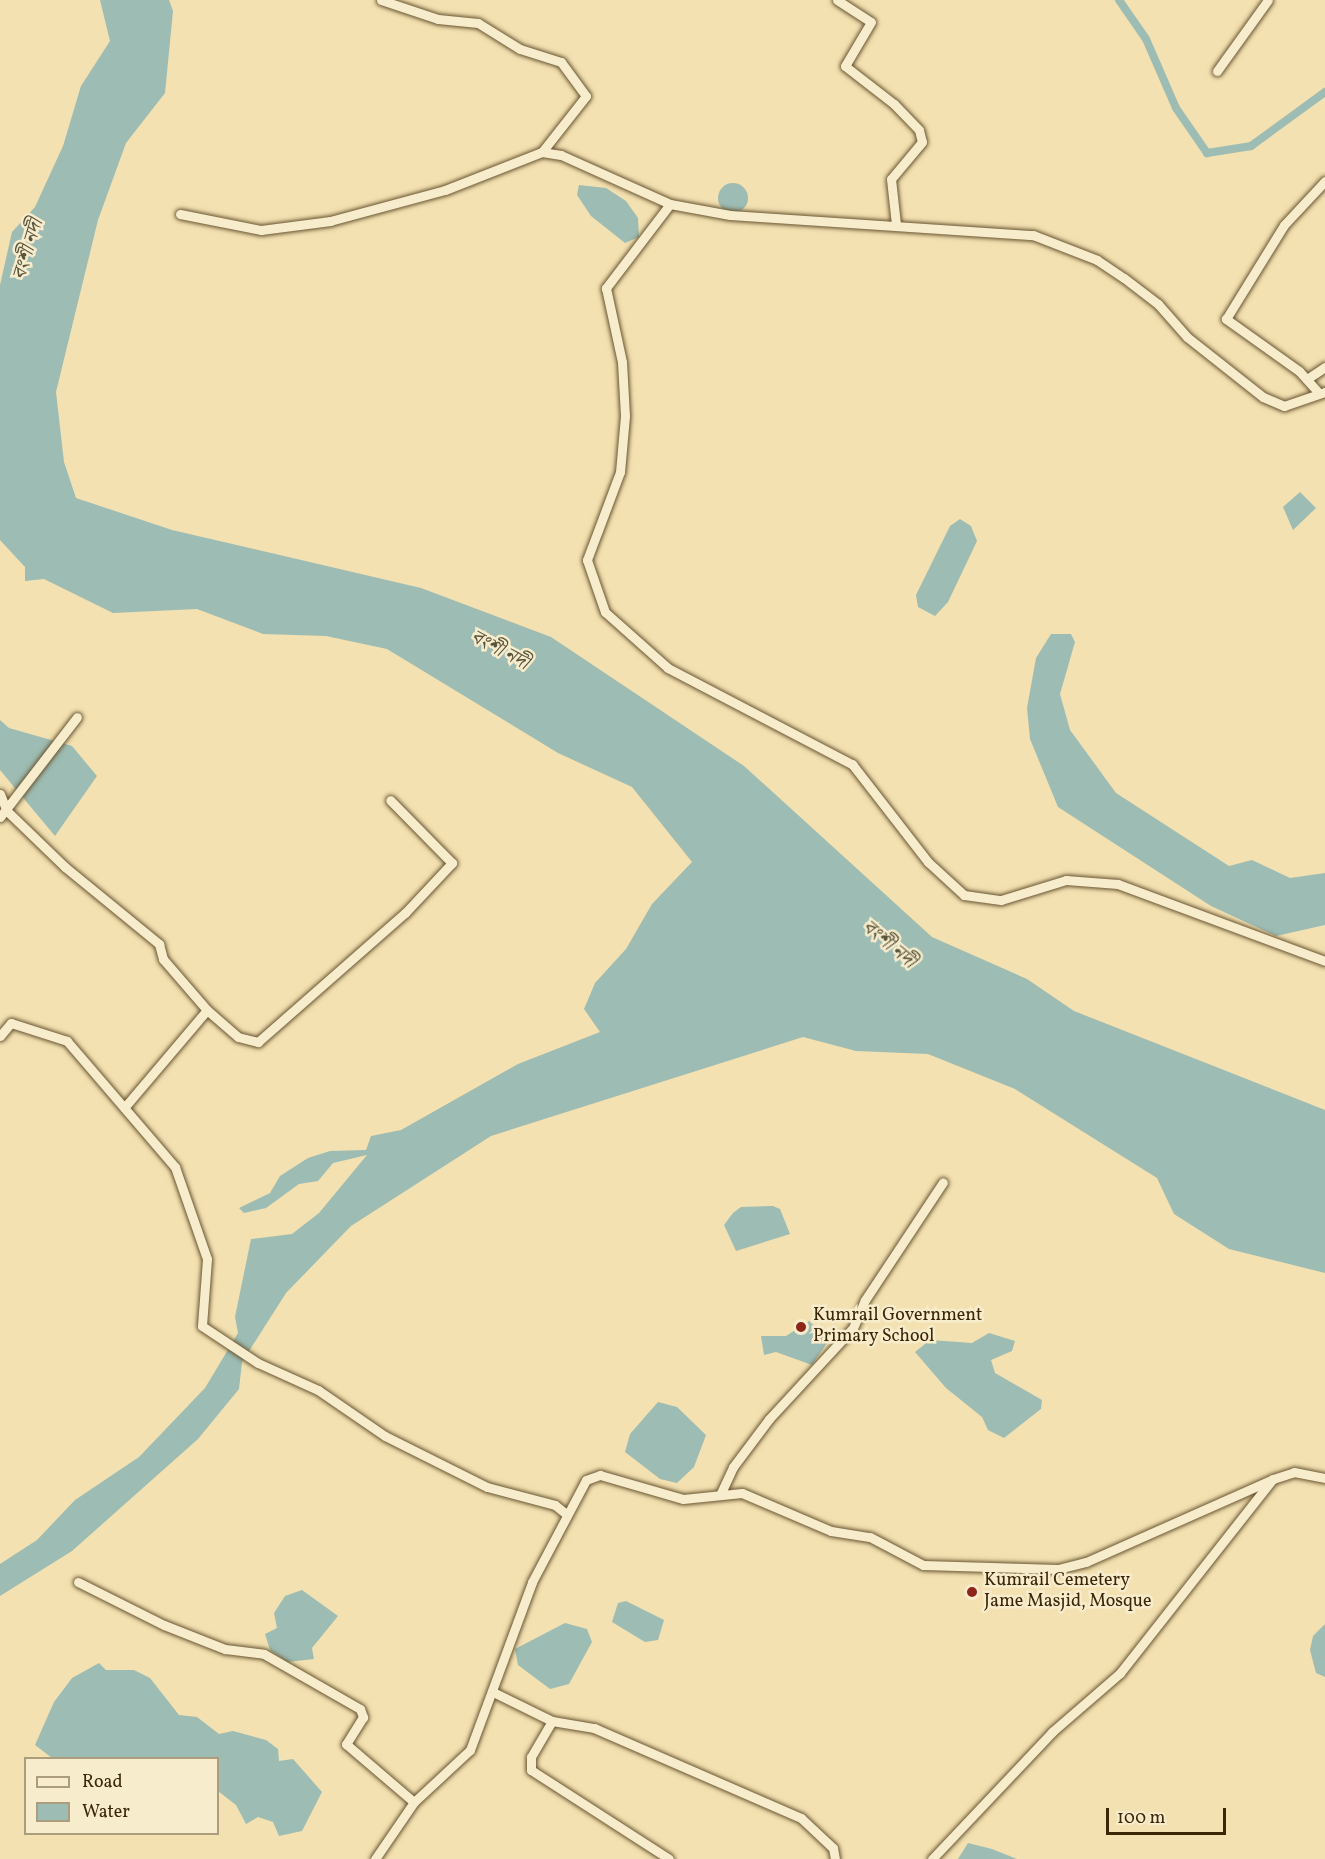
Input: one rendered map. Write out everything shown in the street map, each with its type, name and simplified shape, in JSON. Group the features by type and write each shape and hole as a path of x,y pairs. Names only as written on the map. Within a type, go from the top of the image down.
{"street":[{"path":"381,0 438,19 477,23 520,49 561,62 586,96 542,152"},
{"path":"837,0 871,21 845,66 894,104 919,130 922,142 891,179 896,224"},
{"path":"1217,71 1268,0"},
{"path":"180,214 228,228 261,230 330,221 445,190 542,152 561,155 670,204 730,214 1032,235 1065,245 1133,284 1187,338 1263,397 1284,406 1322,392"},
{"path":"1322,392 1226,319 1284,225 1325,181"},
{"path":"670,204 606,288 621,362 625,416 620,472 587,560 605,612 668,668 852,764 928,862 964,895 1001,900 1066,880 1118,884 1325,962"},
{"path":"1306,379 1325,367"},
{"path":"3,814 77,717"},
{"path":"0,794 3,814 112,912 159,944 163,959 207,1010 238,1037 258,1042 405,913 452,864 390,800"},
{"path":"124,1108 207,1010"},
{"path":"0,1036 11,1023 67,1041 175,1167 186,1192 207,1259 202,1326 230,1347 258,1363 318,1390 374,1430 487,1487 555,1505 566,1514"},
{"path":"720,1495 733,1467 769,1419 853,1328 865,1300 943,1182"},
{"path":"375,1859 414,1802 470,1750 532,1582 585,1480 600,1474 682,1498 742,1493 831,1531 870,1537 923,1565 1058,1569 1086,1562 1273,1479 1294,1472 1325,1478"},
{"path":"932,1859 1052,1732 1120,1673 1273,1479"},
{"path":"78,1582 164,1625 225,1649 264,1654 360,1709 363,1717 346,1744 414,1802"},
{"path":"493,1692 552,1721 594,1728 801,1818 833,1848 835,1859"},
{"path":"552,1721 531,1757 531,1770 669,1859"}],"water":[{"name":"বংশী নদী","path":"100,0 169,0 173,11 165,93 126,143 98,220 56,392 64,462 76,498 172,530 421,588 551,637 744,766 932,937 1027,979 1074,1011 1325,1110 1325,1273 1229,1249 1174,1214 1157,1178 1015,1089 928,1054 856,1051 803,1037 491,1136 351,1226 286,1293 242,1362 239,1389 198,1439 72,1551 0,1596 0,1564 37,1540 75,1500 139,1457 205,1388 238,1333 235,1317 251,1239 292,1234 319,1213 367,1155 333,1163 318,1181 299,1184 266,1208 244,1213 239,1208 270,1193 280,1176 308,1158 330,1151 366,1150 371,1136 401,1130 518,1064 600,1032 584,1009 595,983 626,949 652,904 692,862 632,787 558,753 387,649 326,636 263,634 197,609 113,613 44,579 25,581 25,567 0,540 0,285 12,232 35,207 63,146 81,86 110,41"},
{"path":"733,183 743,188 748,198 743,208 733,213 723,208 718,198 723,188"},
{"path":"579,185 606,188 626,201 638,218 639,237 625,243 591,216 577,195"},
{"path":"1300,492 1316,508 1293,530 1283,507"},
{"path":"960,519 971,526 977,541 948,602 935,616 918,607 916,595 950,526"},
{"path":"1051,634 1071,634 1075,642 1060,694 1070,730 1116,793 1229,866 1252,860 1290,878 1325,873 1325,925 1276,936 1211,906 1058,807 1030,739 1027,708 1036,658"},
{"path":"0,720 9,728 72,746 97,776 55,836 0,770"},
{"path":"773,1206 780,1209 790,1234 736,1251 724,1225 733,1213 741,1207"},
{"path":"809,1321 829,1340 812,1365 776,1352 764,1355 761,1336 786,1336"},
{"path":"989,1333 1015,1341 1012,1351 991,1360 995,1373 1042,1400 1041,1409 1004,1438 988,1430 982,1417 946,1388 915,1352 930,1340 972,1343"},
{"path":"658,1402 677,1407 706,1435 694,1467 677,1483 660,1479 625,1452 630,1434"},
{"path":"302,1590 338,1616 312,1648 314,1659 287,1662 270,1650 265,1634 277,1628 274,1613 285,1596"},
{"path":"626,1601 664,1620 658,1640 645,1642 612,1622 618,1603"},
{"path":"565,1623 587,1629 592,1642 569,1684 550,1689 518,1665 515,1649"},
{"path":"1325,1624 1325,1677 1316,1673 1310,1650 1313,1636"},
{"path":"99,1663 106,1670 134,1670 150,1678 179,1715 197,1717 219,1734 233,1731 266,1740 278,1749 279,1761 293,1759 322,1792 302,1831 279,1836 273,1822 258,1817 246,1824 236,1805 219,1792 219,1757 51,1757 35,1745 54,1702 72,1678"},
{"path":"968,1843 992,1849 1017,1859 958,1859"}],"waterway":[{"path":"1119,0 1146,39 1176,108 1207,153 1251,146 1325,92"}],"place":[{"name":"Kumrail Government Primary School","path":"801,1327"},
{"name":"Kumrail Cemetery Jame Masjid, Mosque","path":"972,1592"}]}
